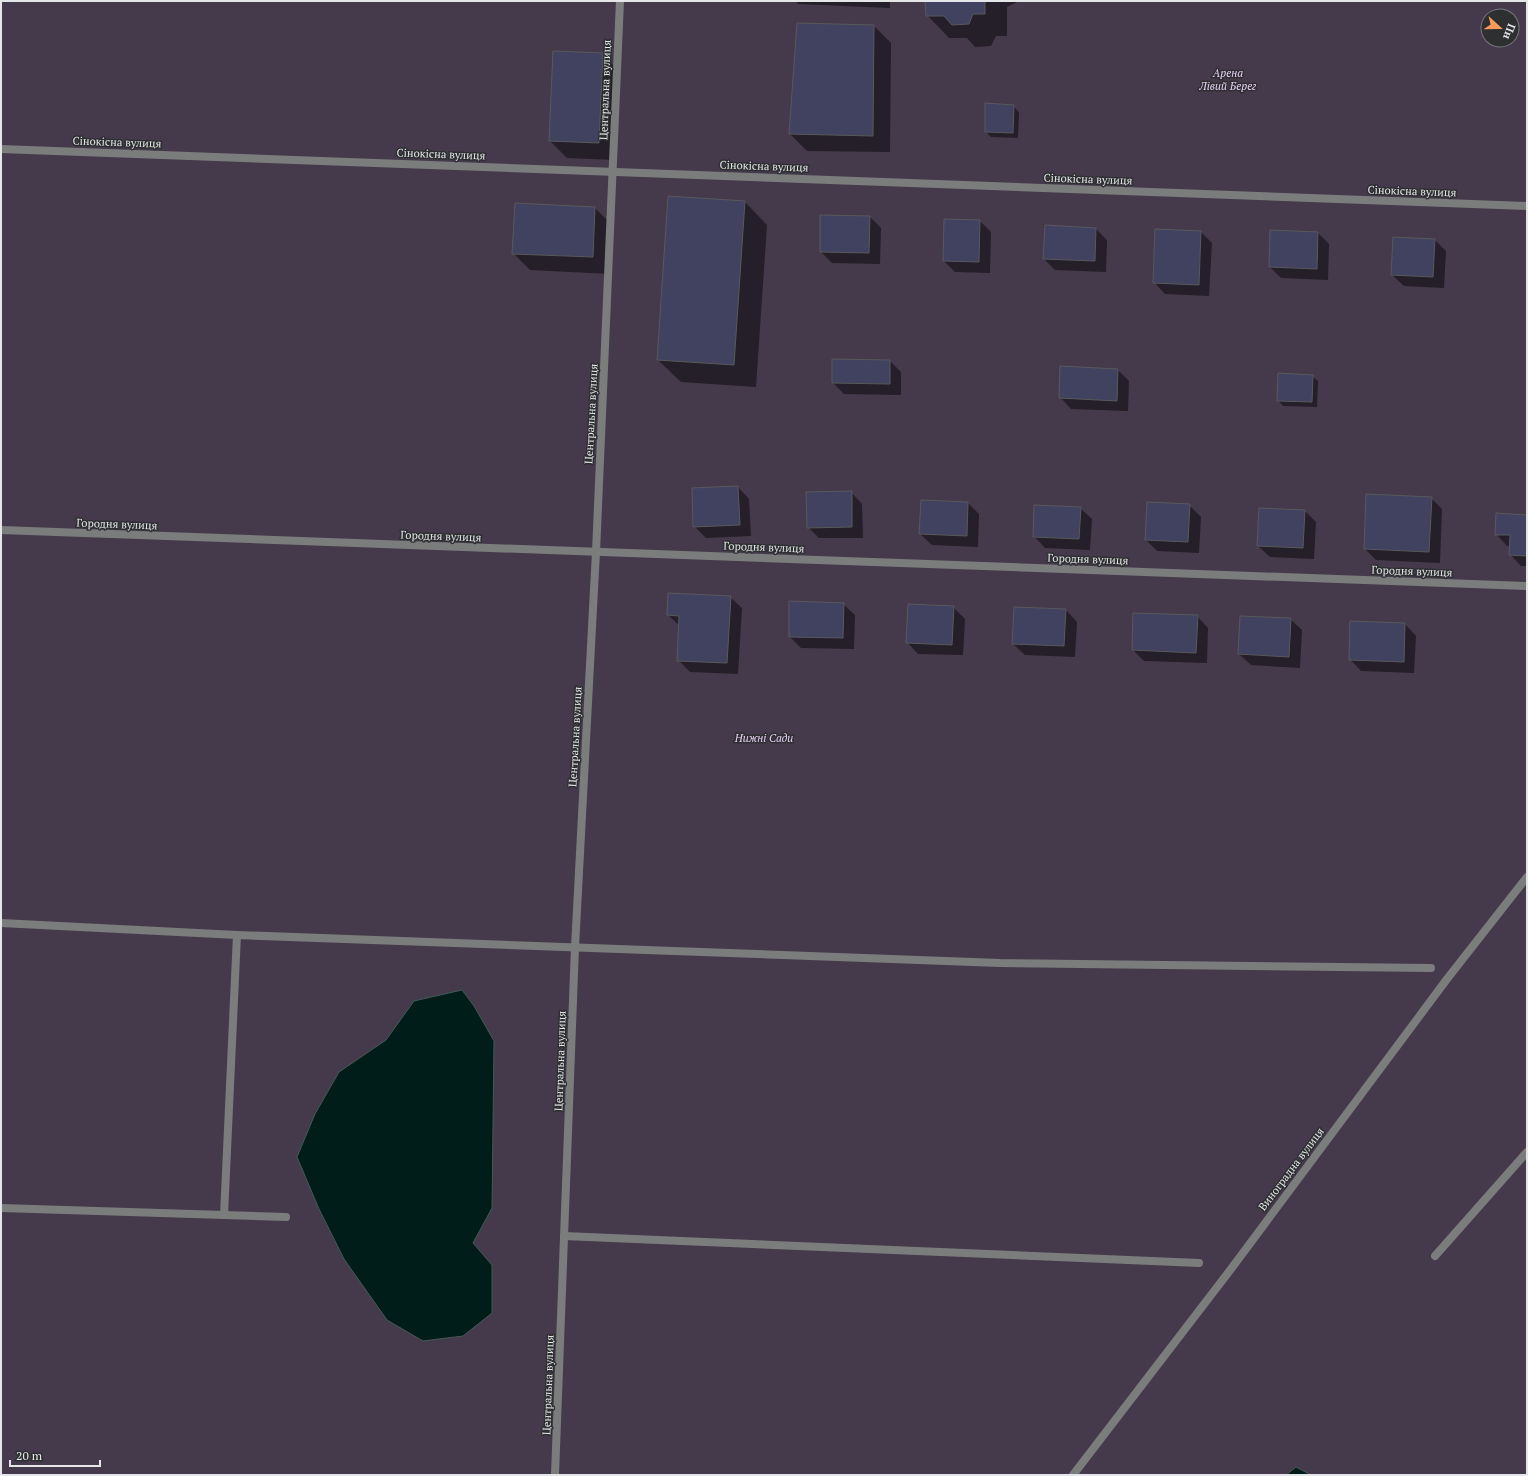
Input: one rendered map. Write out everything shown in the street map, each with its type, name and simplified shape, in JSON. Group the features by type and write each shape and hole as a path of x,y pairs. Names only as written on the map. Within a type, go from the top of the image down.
{"street":[{"name":"Центральна вулиця","path":"555,1475 575,947 596,552 620,1"},
{"name":"Сінокісна вулиця","path":"1,149 1527,206"},
{"name":"Городня вулиця","path":"1,530 1527,586"},
{"name":"Виноградна вулиця","path":"1073,1475 1231,1269 1447,979 1527,877"},
{"path":"1,923 237,935 1000,963 1431,968"},
{"path":"224,1215 237,935"},
{"path":"1434,1256 1527,1152"},
{"path":"1,1208 286,1217"},
{"path":"564,1236 1199,1263"}],"green space":[{"name":"Нижні Сади","path":"1,1 1527,1 1527,1475 1,1475"}],"shaded area":[{"path":"462,990 474,1006 494,1041 492,1208 473,1243 492,1265 492,1313 463,1336 423,1341 387,1320 344,1259 319,1209 297,1157 315,1114 339,1072 386,1040 414,1001"},
{"path":"1296,1467 1311,1475 1286,1475"}],"building":[{"path":"925,1 985,1 985,14 973,14 969,24 952,25 944,16 926,16"},
{"path":"797,23 874,25 873,136 789,134"},
{"path":"553,51 603,53 599,143 549,141"},
{"path":"985,103 1014,105 1013,133 985,132"},
{"path":"668,196 745,201 734,365 657,360"},
{"path":"515,203 595,207 593,257 512,254"},
{"path":"820,215 870,216 869,253 820,252"},
{"path":"944,219 980,220 979,262 943,261"},
{"path":"1045,225 1096,228 1095,261 1043,259"},
{"path":"1155,229 1201,231 1199,285 1153,283"},
{"path":"1270,230 1318,232 1317,269 1269,267"},
{"path":"1393,237 1435,239 1433,277 1391,275"},
{"path":"832,359 890,360 890,384 832,383"},
{"path":"1060,366 1118,369 1117,401 1059,398"},
{"path":"1278,373 1313,375 1312,402 1277,401"},
{"path":"738,486 740,525 693,527 692,488"},
{"path":"852,491 852,527 807,528 806,492"},
{"path":"1366,494 1432,497 1429,552 1364,549"},
{"path":"921,500 968,502 967,536 919,534"},
{"path":"1147,502 1190,504 1188,542 1145,540"},
{"path":"1034,505 1081,507 1079,539 1033,537"},
{"path":"1259,508 1305,510 1303,548 1257,546"},
{"path":"1496,513 1527,515 1527,556 1509,555 1510,535 1495,535"},
{"path":"668,593 731,596 727,663 677,661 679,616 667,615"},
{"path":"789,601 844,603 843,638 789,637"},
{"path":"908,604 954,606 952,645 906,643"},
{"path":"1014,607 1066,609 1064,646 1012,644"},
{"path":"1133,613 1198,615 1196,653 1132,650"},
{"path":"1240,616 1291,618 1289,657 1238,654"},
{"path":"1350,621 1405,623 1404,662 1349,660"}],"park label":[{"name":"Арена Лівий Берег","path":"1228,79"}]}
